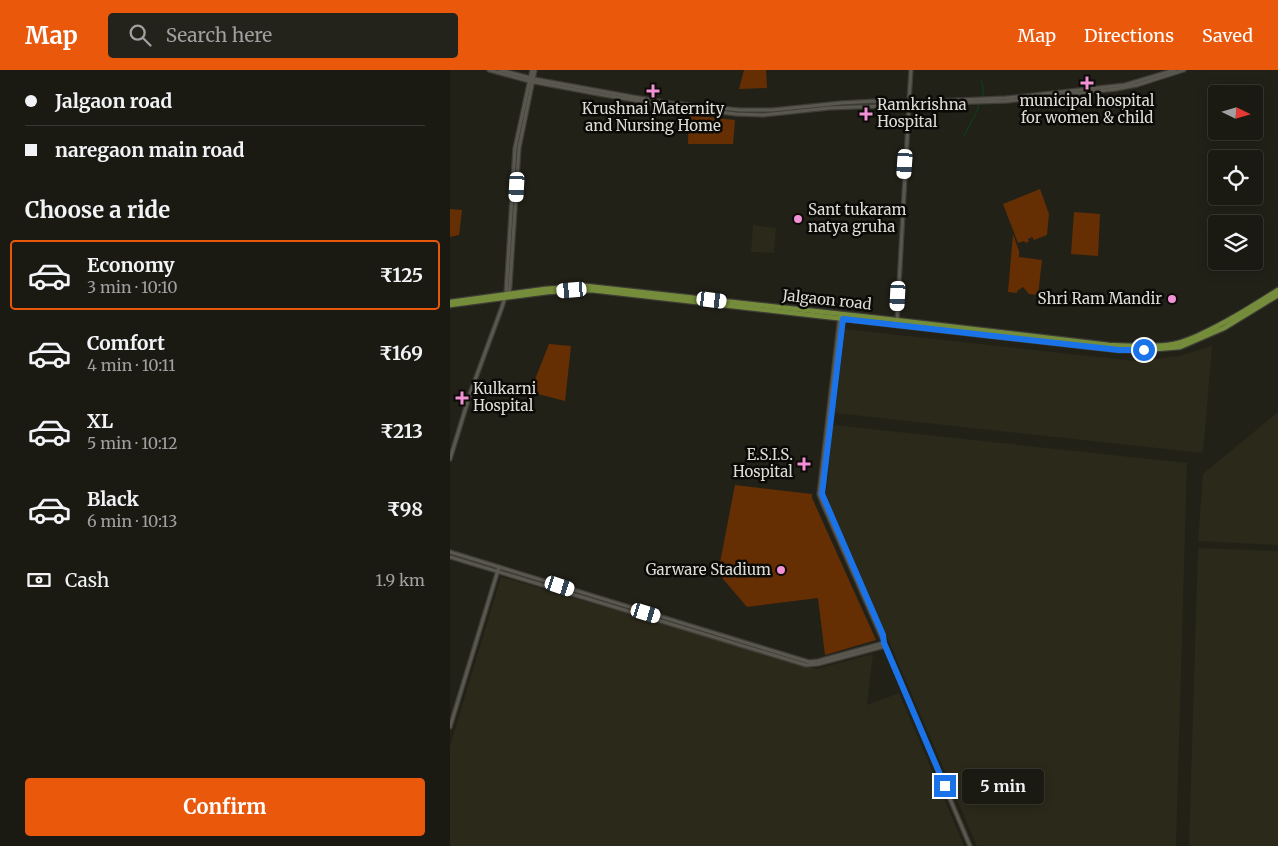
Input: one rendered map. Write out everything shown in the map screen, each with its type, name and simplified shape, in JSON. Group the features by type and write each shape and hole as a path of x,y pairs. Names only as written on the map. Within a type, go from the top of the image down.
{"highway":[{"name":"Jalgaon road","path":"450,303 507,295 591,290 1128,346 1178,344 1234,317 1278,290"},
{"name":"Jalgaon road","path":"842,316 1119,350 1145,350 1180,347 1224,328 1278,295"}],"street":[{"path":"489,70 532,80 633,97 740,110 772,110 876,101 909,103 1007,101 1121,88 1184,70"},
{"path":"500,70 532,80"},
{"path":"450,460 471,391 507,295 515,152 534,70"},
{"path":"897,321 911,70"},
{"path":"909,103 1006,98 1125,85 1175,70"},
{"path":"842,316 822,494 883,635 885,644 970,846"},
{"path":"450,552 782,656 810,662 829,660 885,644"},
{"path":"450,557 635,611"},
{"path":"450,727 498,567"}],"shaded area":[{"path":"744,70 766,70 767,88 739,89"},
{"path":"689,115 735,120 733,144 688,144"},
{"path":"1040,189 1049,214 1047,235 1034,240 1032,237 1026,243 1024,241 1018,243 1003,204"},
{"path":"450,209 462,210 459,235 450,237"},
{"path":"1074,212 1100,214 1098,256 1071,254"},
{"path":"753,225 776,228 774,253 751,252"},
{"path":"1013,234 1019,251 1019,257 1042,260 1038,295 1029,294 1023,287 1017,293 1008,292"},
{"path":"845,329 1134,361 1179,356 1212,346 1203,453 835,413"},
{"path":"549,344 571,346 565,401 530,392"},
{"path":"1278,412 1278,545 1198,541 1203,474"},
{"path":"833,425 1187,463 1176,846 977,846 826,495"},
{"name":"Garware Stadium","path":"735,485 812,494 812,498 876,640 825,655 818,598 747,607 718,573"},
{"path":"1198,548 1278,551 1278,846 1189,846"},
{"path":"501,577 817,669 873,654 867,705 899,693 964,846 450,846 450,746"}],"waterway":[{"path":"981,81 983,95"},
{"path":"964,136 979,105"}],"place":[{"name":"municipal hospital for women & child","path":"1087,83"},
{"name":"Krushnai Maternity and Nursing Home","path":"653,91"},
{"name":"Ramkrishna Hospital","path":"866,114"},
{"name":"Sant tukaram natya gruha","path":"798,219"},
{"name":"Shri Ram Mandir","path":"1172,299"},
{"name":"Kulkarni Hospital","path":"462,398"},
{"name":"E.S.I.S. Hospital","path":"804,464"},
{"name":"Garware Stadium","path":"781,570"}],"route":[{"path":"945,786 822,494 843,319 1119,350 1144,350"}]}
